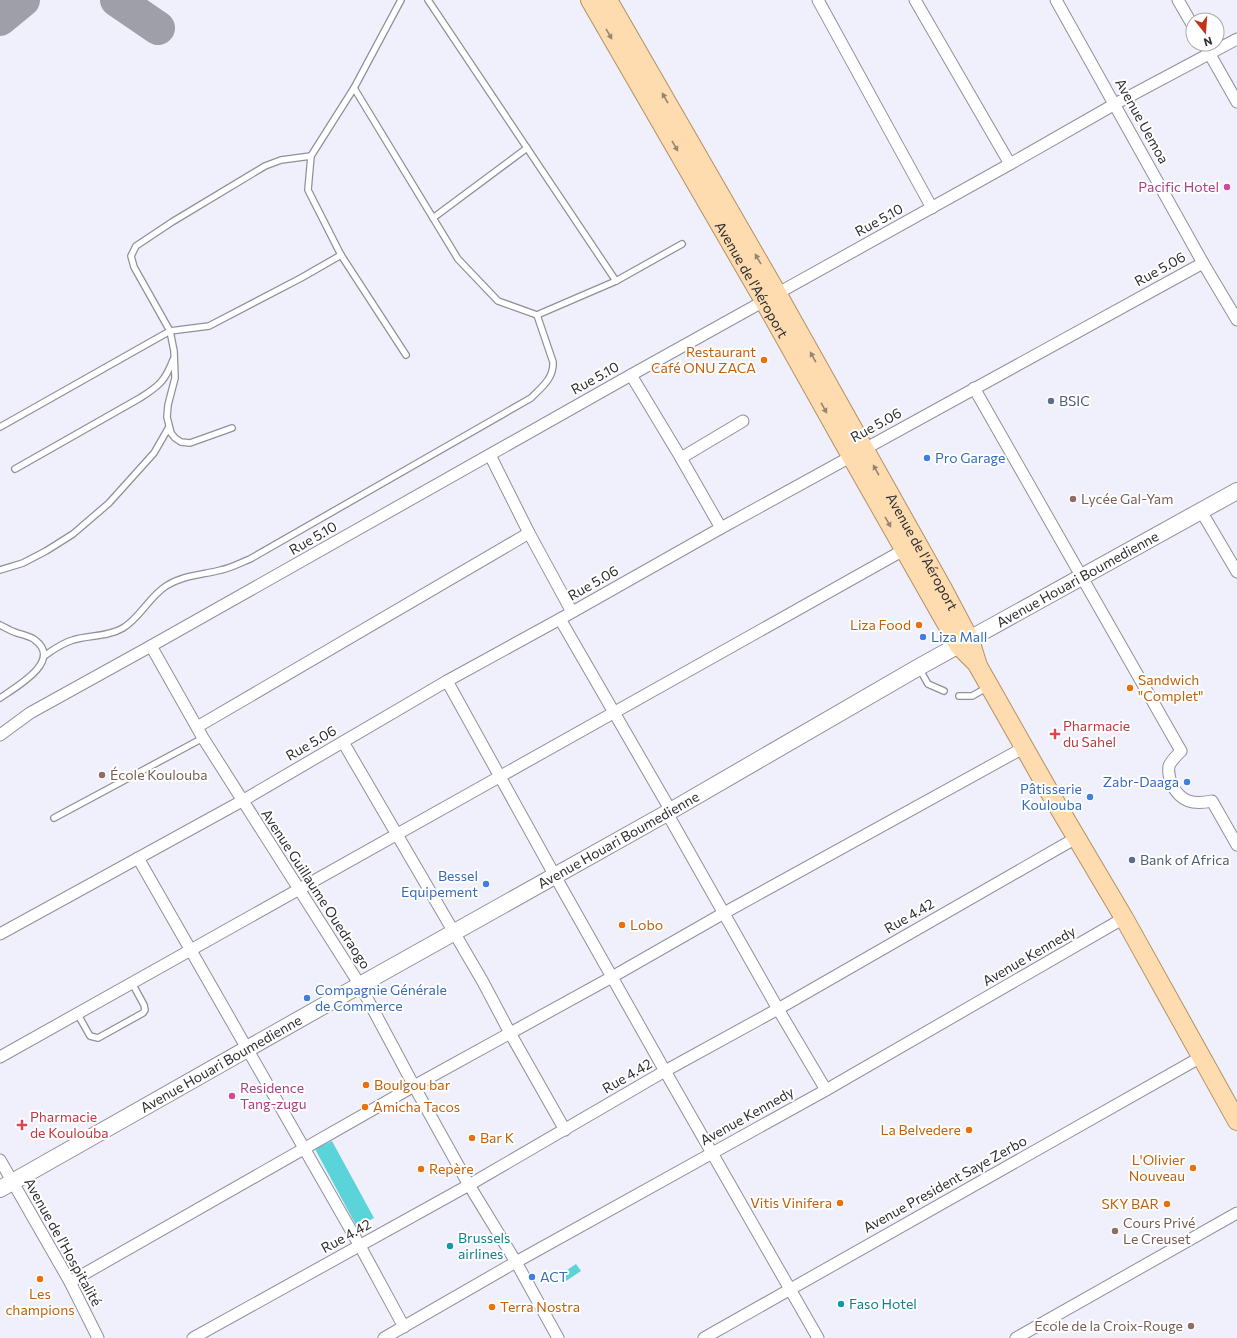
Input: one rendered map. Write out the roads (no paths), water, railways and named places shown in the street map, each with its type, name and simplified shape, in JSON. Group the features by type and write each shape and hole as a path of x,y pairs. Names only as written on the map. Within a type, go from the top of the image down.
{"main road":[{"name":"Avenue de l'Aéroport","path":"590,0 771,297"},
{"name":"Avenue de l'Aéroport","path":"608,0 910,546 1050,793 1124,918 1237,1121"},
{"name":"Avenue Houari Boumedienne","path":"6,1186 669,812 919,667 965,643 1237,491"}],"street":[{"path":"818,0 932,208"},
{"path":"915,0 1010,164"},
{"name":"Avenue Uemoa","path":"1056,0 1203,263 1237,320"},
{"path":"1178,0 1185,12"},
{"name":"Rue 5.10","path":"0,735 30,713 1115,104 1237,39"},
{"path":"1210,54 1237,102"},
{"name":"Rue 5.06","path":"0,934 242,801 447,681 721,528 1203,263"},
{"path":"631,375 721,528"},
{"path":"974,388 1181,751 1169,766 1170,779 1176,793 1183,799 1192,802 1201,804 1212,801 1237,845"},
{"path":"681,458 743,421"},
{"path":"490,455 529,533 572,612"},
{"path":"1201,511 1237,572"},
{"path":"197,727 529,533"},
{"path":"0,1057 910,546"},
{"path":"560,619 614,712 778,1009 826,1090"},
{"name":"Avenue Guillaume Ouedraogo","path":"151,646 203,738 360,985 469,1185 516,1262 558,1338"},
{"path":"447,681 665,1071 818,1338"},
{"path":"343,742 454,933 565,1130"},
{"path":"70,1282 414,1086 1024,747"},
{"name":"Rue 4.42","path":"193,1338 469,1185 665,1071 778,1009 1076,838"},
{"path":"138,858 360,1246 404,1327"},
{"name":"Avenue Kennedy","path":"384,1338 516,1262 826,1090 1124,918"},
{"name":"Avenue President Saye Zerbo","path":"704,1338 1201,1058"},
{"name":"Avenue de l'Hospitalité","path":"0,1160 6,1186 70,1282 98,1338"},
{"path":"1016,1338 1237,1213"}],"lane":[{"path":"401,0 354,88 311,156 308,190 341,255 406,355"},
{"path":"428,0 616,281"},
{"path":"354,88 458,259 498,301 537,315 616,281 682,244"},
{"path":"432,218 527,148"},
{"path":"232,428 190,442 181,442 171,433 167,417 168,405 175,378 174,351 170,331 134,267 131,256 136,246 172,222 265,166 281,160 311,156"},
{"path":"0,426 170,331 209,326 301,278 341,255"},
{"path":"0,698 27,680 40,666 44,656 62,644 74,640 111,633 123,628 135,619 165,587 177,580 222,570 250,559 531,398 545,384 553,369 553,362 537,315"},
{"path":"15,469 158,387 168,374 174,358"},
{"path":"0,570 23,563 46,551 73,534 110,503 154,453 169,427"},
{"path":"0,625 34,638 41,646 44,656"},
{"path":"919,667 928,684 944,691"},
{"path":"959,696 972,696 990,686"},
{"path":"54,818 203,738"},
{"path":"77,1013 90,1036 98,1038 143,1013 145,1010 144,1006 132,982"}],"water":[{"path":"332,1141 374,1218 357,1227 315,1149"},
{"path":"576,1264 581,1271 566,1281 561,1274"}],"place":[{"name":"Pacific Hotel","path":"1227,187"},
{"name":"Restaurant Café ONU ZACA","path":"764,360"},
{"name":"BSIC","path":"1051,401"},
{"name":"Pro Garage","path":"927,458"},
{"name":"Lycée Gal-Yam","path":"1073,499"},
{"name":"Liza Food","path":"919,625"},
{"name":"Liza Mall","path":"923,637"},
{"name":"Sandwich \"Complet\"","path":"1130,688"},
{"name":"Pharmacie du Sahel","path":"1055,734"},
{"name":"École Koulouba","path":"102,775"},
{"name":"Zabr-Daaga","path":"1187,782"},
{"name":"Pâtisserie Koulouba","path":"1090,797"},
{"name":"Bank of Africa","path":"1132,860"},
{"name":"Bessel Equipement","path":"486,884"},
{"name":"Lobo","path":"622,925"},
{"name":"Compagnie Générale de Commerce","path":"307,998"},
{"name":"Boulgou bar","path":"366,1085"},
{"name":"Residence Tang-zugu","path":"232,1096"},
{"name":"Amicha Tacos","path":"365,1107"},
{"name":"Pharmacie de Koulouba","path":"22,1125"},
{"name":"La Belvedere","path":"969,1130"},
{"name":"Bar K","path":"472,1138"},
{"name":"L'Olivier Nouveau","path":"1193,1168"},
{"name":"Repère","path":"421,1169"},
{"name":"Vitis Vinifera","path":"840,1203"},
{"name":"SKY BAR","path":"1167,1204"},
{"name":"Cours Privé Le Creuset","path":"1115,1231"},
{"name":"Brussels airlines","path":"450,1246"},
{"name":"ACT","path":"532,1277"},
{"name":"Les champions","path":"40,1279"},
{"name":"Faso Hotel","path":"841,1304"},
{"name":"Terra Nostra","path":"492,1307"},
{"name":"Ecole de la Croix-Rouge","path":"1191,1326"}]}
